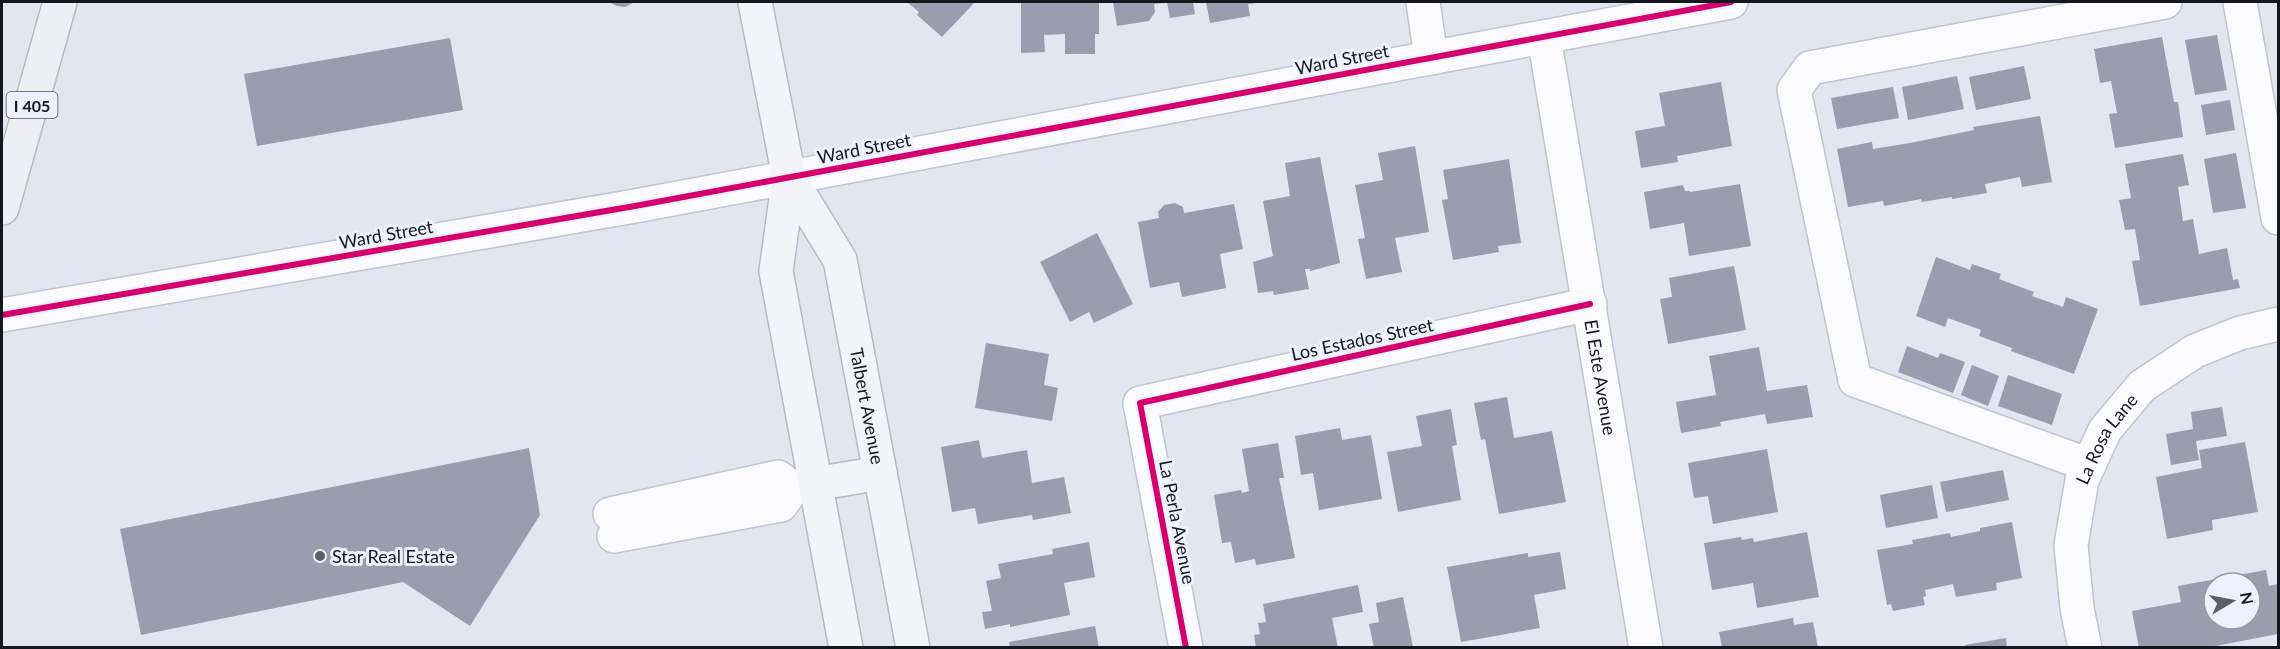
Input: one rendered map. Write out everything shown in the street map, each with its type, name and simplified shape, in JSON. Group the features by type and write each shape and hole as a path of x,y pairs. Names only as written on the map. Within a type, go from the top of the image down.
{"highway":[{"name":"I 405","path":"2,208 60,2"}],"main road":[{"name":"Talbert Avenue","path":"755,2 789,177 776,271 804,486 846,648"},
{"name":"Talbert Avenue","path":"789,177 840,260 913,648"},
{"path":"804,486 880,473"}],"street":[{"path":"1423,2 1431,58"},
{"name":"Ward Street","path":"2,315 635,206 1731,2"},
{"path":"2089,465 1855,380 1794,90 1810,68 2165,2"},
{"path":"2240,2 2278,218"},
{"name":"El Este Avenue","path":"1544,37 1646,648"},
{"name":"Los Estados Street","path":"1140,403 1590,304"},
{"name":"La Rosa Lane","path":"2085,648 2077,608 2071,545 2082,480 2105,430 2142,386 2195,351 2240,333 2278,324"},
{"name":"La Perla Avenue","path":"1140,403 1186,648"},
{"path":"612,525 781,505 804,486"}],"building":[{"path":"609,2 635,2 625,7"},
{"path":"907,2 975,2 942,37 917,15 919,12"},
{"path":"1021,2 1099,2 1099,34 1095,34 1095,54 1065,54 1065,34 1044,35 1045,52 1021,53"},
{"path":"1113,2 1164,3 1154,4 1155,12 1149,21 1117,26"},
{"path":"1167,2 1193,2 1195,14 1170,18"},
{"path":"1206,2 1257,3 1248,4 1250,16 1210,23"},
{"path":"2217,35 2227,90 2195,95 2185,40"},
{"path":"2162,37 2174,102 2178,102 2183,137 2115,148 2109,114 2117,113 2111,81 2100,83 2094,49"},
{"path":"450,38 463,110 257,146 244,74"},
{"path":"2024,66 2031,99 1976,110 1969,77"},
{"path":"1957,76 1964,109 1908,120 1902,87"},
{"path":"1721,82 1732,146 1677,156 1678,162 1641,168 1635,131 1665,126 1659,93"},
{"path":"1893,87 1899,118 1837,129 1831,98"},
{"path":"2230,100 2235,130 2206,135 2201,105"},
{"path":"2040,116 2052,182 2022,187 2020,177 1985,184 1987,193 1922,202 1921,199 1884,206 1883,201 1848,207 1837,149 1872,142 1873,149 1910,143 1974,130 1973,127"},
{"path":"1415,146 1429,232 1395,238 1402,272 1366,279 1358,239 1365,238 1355,185 1383,180 1378,153"},
{"path":"2236,153 2246,208 2213,213 2204,159"},
{"path":"2183,154 2189,185 2178,187 2183,221 2193,219 2199,254 2227,248 2233,280 2238,279 2240,288 2140,306 2132,261 2140,260 2135,229 2125,230 2119,200 2131,198 2125,164"},
{"path":"1320,157 1340,263 1310,271 1310,269 1305,269 1309,289 1274,295 1273,291 1258,293 1253,262 1273,256 1263,201 1290,196 1285,163"},
{"path":"1509,159 1521,243 1498,246 1499,252 1453,260 1442,200 1448,199 1443,170"},
{"path":"1740,184 1751,246 1689,256 1684,223 1650,229 1644,192 1683,185 1685,191 1690,192"},
{"path":"1175,203 1183,207 1184,213 1234,204 1243,249 1220,254 1226,288 1182,297 1179,282 1150,288 1138,222 1159,218 1158,212 1164,205"},
{"path":"1097,233 1133,304 1094,323 1089,312 1070,322 1040,262"},
{"path":"1936,257 1970,270 1972,264 2001,274 1999,279 2034,292 2032,296 2063,307 2066,297 2098,309 2074,374 2011,351 2012,348 1979,336 1981,330 1948,318 1945,327 1916,316"},
{"path":"1734,266 1746,330 1668,344 1660,299 1672,297 1669,278"},
{"path":"986,343 1049,354 1044,385 1058,388 1052,421 975,408"},
{"path":"1907,346 1938,358 1940,353 1965,362 1953,393 1898,372"},
{"path":"1759,347 1767,391 1807,385 1813,417 1767,424 1765,414 1720,422 1721,426 1681,433 1676,402 1716,395 1709,356"},
{"path":"1972,365 1999,376 1988,406 1961,395"},
{"path":"2008,375 2062,394 2052,425 1998,406"},
{"path":"1507,397 1514,438 1552,431 1566,502 1499,514 1485,439 1481,440 1474,403"},
{"path":"2222,407 2227,436 2196,441 2199,460 2171,465 2166,434 2193,429 2191,412"},
{"path":"1451,409 1457,445 1452,446 1461,500 1398,512 1387,452 1422,446 1416,416"},
{"path":"1340,428 1342,440 1371,435 1382,499 1319,510 1313,473 1301,475 1295,436"},
{"path":"979,440 982,458 1027,450 1032,483 1064,477 1071,513 1033,520 1032,515 978,524 975,508 952,512 941,447"},
{"path":"2245,442 2258,512 2212,520 2213,530 2167,539 2156,477 2202,468 2199,450"},
{"path":"1278,443 1284,478 1279,478 1295,558 1256,565 1255,559 1235,563 1231,542 1222,543 1214,495 1241,490 1242,493 1249,491 1242,449"},
{"name":"Star Real Estate","path":"529,448 540,515 470,626 403,582 141,635 120,529"},
{"path":"1767,449 1778,512 1713,524 1708,496 1694,498 1688,463"},
{"path":"2003,470 2009,500 1946,512 1940,482"},
{"path":"1932,485 1938,518 1886,528 1880,495"},
{"path":"2012,522 2022,578 1996,583 1997,590 1956,597 1953,584 1925,590 1926,596 1923,597 1925,605 1893,611 1891,604 1887,605 1877,550 1913,544 1912,540 1950,533 1951,537 1980,531 1980,528"},
{"path":"1807,532 1819,597 1757,608 1753,583 1712,590 1704,543 1741,537 1742,540 1753,538 1754,542"},
{"path":"1089,542 1095,577 1064,583 1070,615 1010,627 1010,624 985,629 982,612 992,611 986,581 1001,578 998,564 1053,554 1052,549"},
{"path":"1560,552 1566,589 1534,595 1540,628 1461,642 1447,567 1528,553 1528,557"},
{"path":"2266,570 2269,586 2278,584 2278,634 2205,648 2139,648 2132,611 2181,602 2178,586 2202,582 2202,631 2262,631 2260,571"},
{"path":"1358,585 1363,612 1332,618 1338,648 1256,648 1254,635 1260,634 1258,623 1266,622 1263,604"},
{"path":"1403,597 1413,647 1374,648 1369,624 1379,622 1376,603"},
{"path":"1793,618 1794,625 1813,622 1818,648 1722,648 1719,632"},
{"path":"1095,626 1099,648 1010,648 1009,642"},
{"path":"2006,638 2007,648 1965,648 1965,645"}],"cycle path":[{"path":"2,315 635,206 1731,2"},
{"path":"1186,648 1140,403 1590,304"}],"place":[{"name":"Star Real Estate","path":"320,556"}]}
